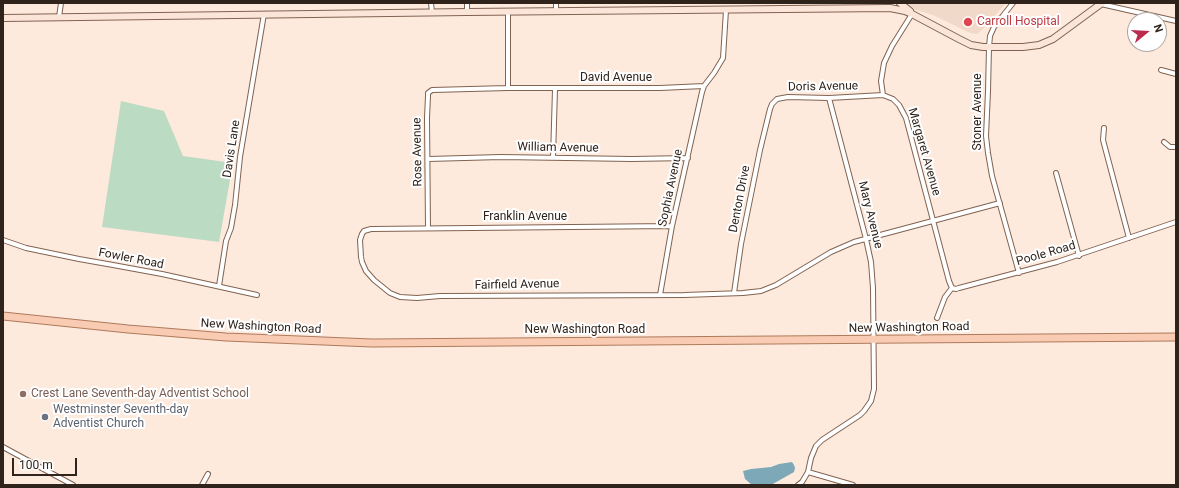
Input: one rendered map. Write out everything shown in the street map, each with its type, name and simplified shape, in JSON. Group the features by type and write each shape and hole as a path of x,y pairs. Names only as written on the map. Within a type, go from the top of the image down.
{"main road":[{"path":"900,3 912,14"},
{"path":"3,18 556,11 726,6 879,6 898,9 912,14 965,42 976,46 1023,47 1045,43 1062,33 1101,4"},
{"name":"New Washington Road","path":"3,316 188,335 344,342 1176,338"}],"street":[{"path":"59,17 61,3"},
{"path":"432,3 432,12"},
{"path":"467,3 467,12"},
{"path":"556,3 556,11"},
{"name":"Stoner Avenue","path":"1013,3 994,27 990,36 986,145 992,176 1019,272"},
{"path":"1101,4 1176,21"},
{"path":"704,86 723,58 726,6"},
{"path":"508,11 508,88"},
{"name":"Davis Lane","path":"219,286 226,241 231,228 235,205 240,157 264,14"},
{"path":"883,96 882,81 884,64 892,46 912,14"},
{"path":"1161,70 1176,74"},
{"name":"David Avenue","path":"445,89 660,88 704,86"},
{"name":"Sophia Avenue","path":"660,295 672,226 704,86"},
{"name":"Rose Avenue","path":"428,228 428,93 432,90 445,89"},
{"path":"553,158 555,89"},
{"name":"Doris Avenue","path":"770,109 773,102 784,97 829,98 883,96"},
{"name":"Margaret Avenue","path":"883,96 888,96 896,102 903,112 952,288"},
{"name":"Mary Avenue","path":"829,98 866,239 872,272 873,340"},
{"name":"Denton Drive","path":"734,293 760,150 770,109"},
{"path":"1104,128 1103,140 1129,238"},
{"path":"1164,142 1170,147 1176,147"},
{"name":"William Avenue","path":"428,159 501,157 688,158"},
{"path":"1056,173 1079,256"},
{"name":"Fairfield Avenue","path":"378,228 367,229 362,234 360,240 362,262 366,271 374,280 390,293 400,297 752,293 769,288 788,279 831,252 854,242 1000,203"},
{"name":"Poole Road","path":"952,288 956,289 1079,256 1176,222"},
{"name":"Franklin Avenue","path":"378,228 672,226"},
{"name":"Fowler Road","path":"3,240 26,248 80,260 113,265 257,295"},
{"path":"937,318 943,300 952,288"},
{"path":"798,485 802,482 808,472 811,458 816,446 822,440 860,415 871,401 874,385 873,340"},
{"path":"3,448 73,485"},
{"path":"808,472 853,485"},
{"path":"202,485 208,474"}],"shaded area":[{"name":"Carroll Hospital","path":"897,3 1006,3 977,34 970,33 933,15 899,5"}],"green space":[{"path":"121,101 164,111 183,156 233,163 219,242 102,227"}],"water":[{"path":"792,462 795,468 794,472 771,485 752,485 745,479 743,471"}],"place":[{"name":"Carroll Hospital","path":"968,22"},
{"name":"Crest Lane Seventh-day Adventist School","path":"23,394"},
{"name":"Westminster Seventh-day Adventist Church","path":"45,417"}]}
